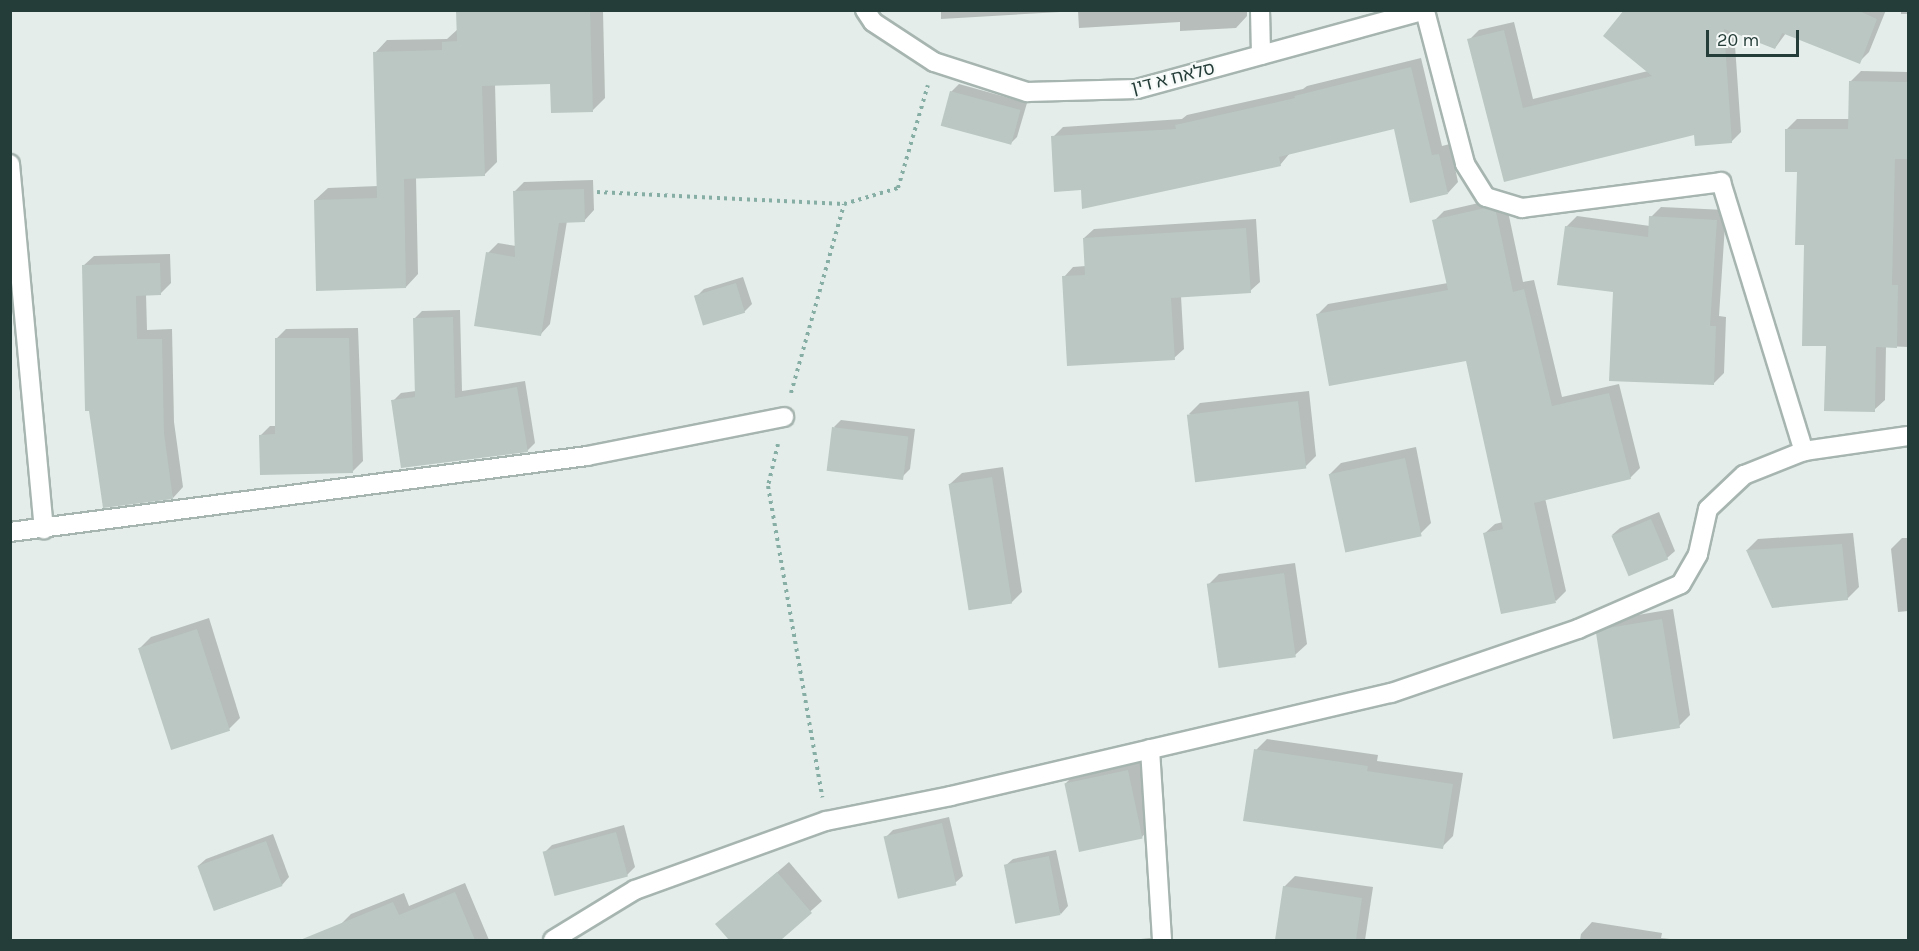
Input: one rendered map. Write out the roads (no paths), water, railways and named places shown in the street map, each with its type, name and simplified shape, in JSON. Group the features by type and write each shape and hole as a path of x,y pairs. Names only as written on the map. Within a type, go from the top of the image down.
{"street":[{"name":"סלאח א דין","path":"865,10 873,22 934,62 1027,92 1137,89 1425,10"},
{"path":"1260,10 1261,55"},
{"path":"1425,10 1465,164 1486,197 1522,208 1721,182 1804,451"},
{"path":"10,164 44,529"},
{"path":"10,532 587,456 784,417"},
{"path":"553,940 635,890 826,821 951,796 1391,693 1578,629 1681,584 1698,554 1708,508 1744,475 1804,451 1908,436"},
{"path":"1150,749 1162,940"}]}
